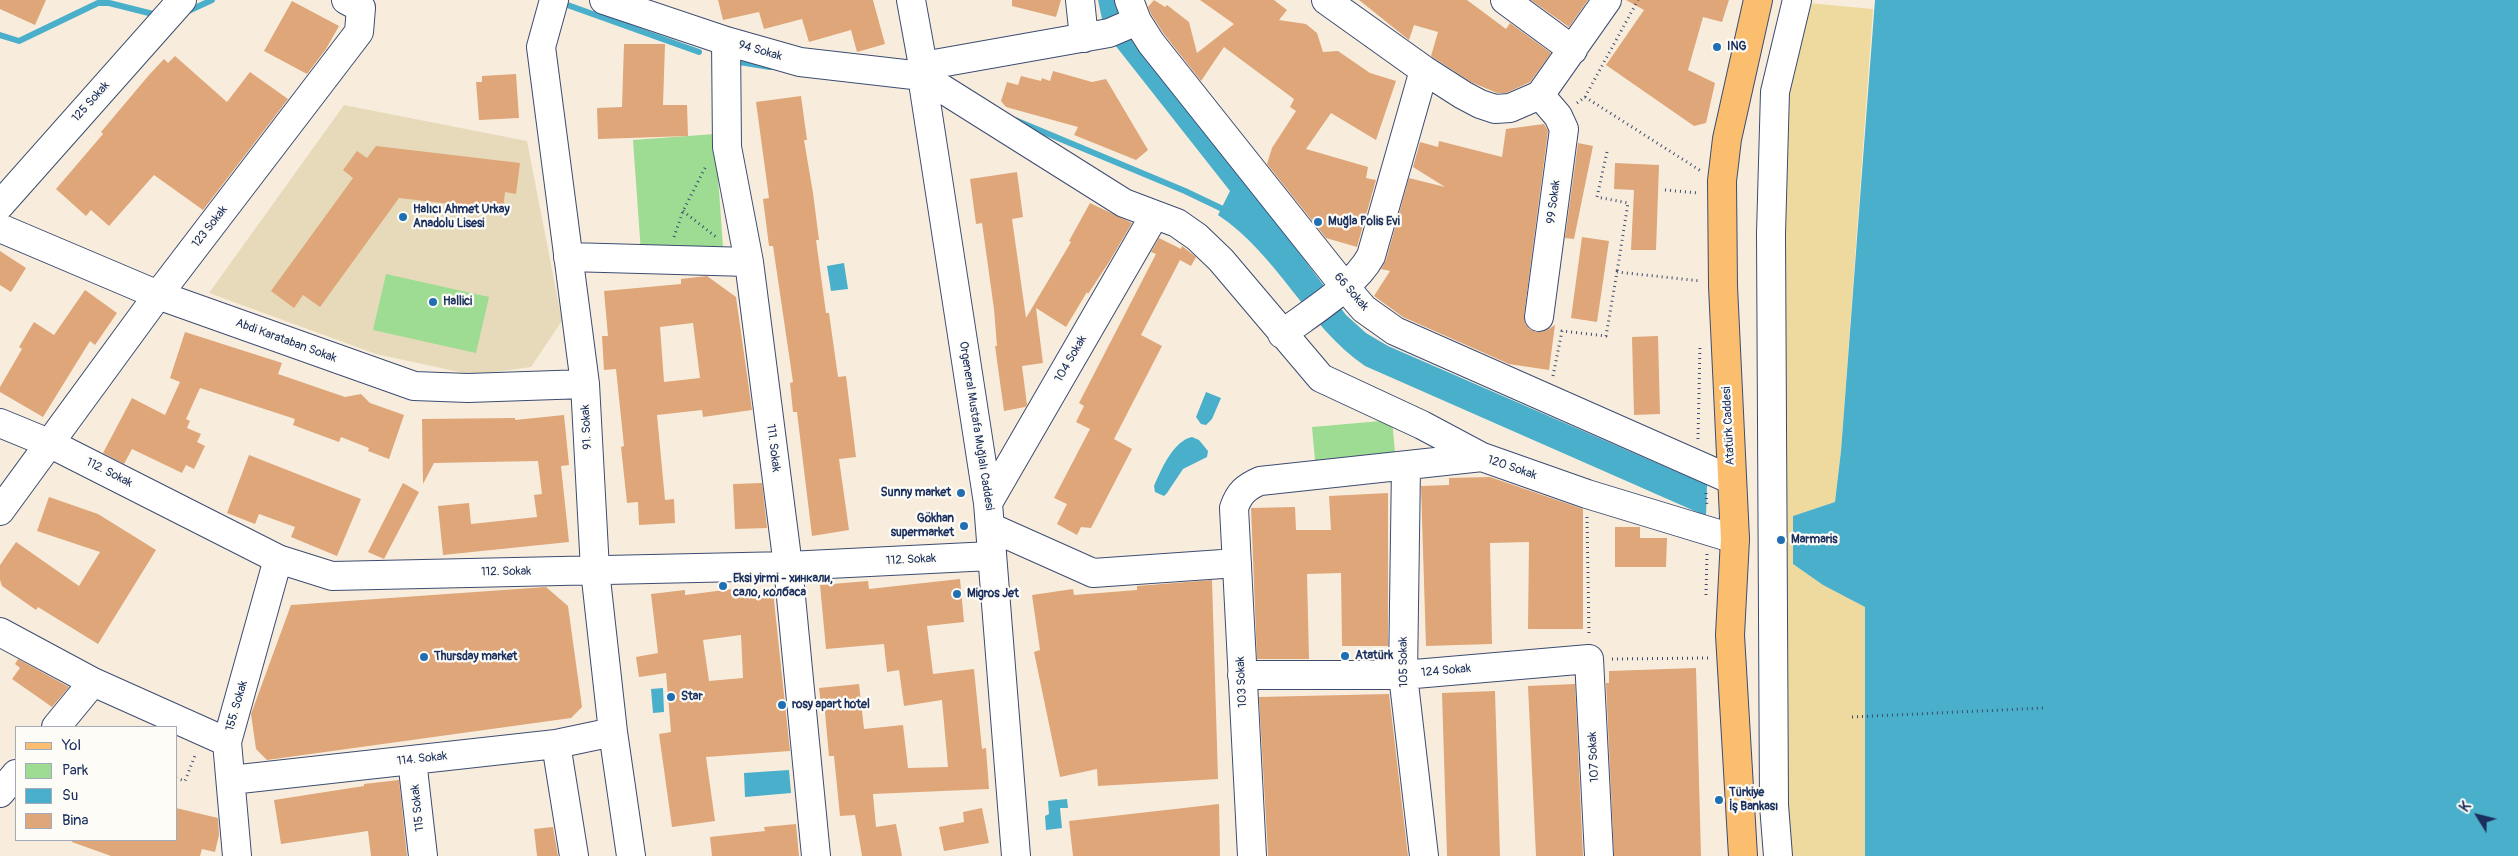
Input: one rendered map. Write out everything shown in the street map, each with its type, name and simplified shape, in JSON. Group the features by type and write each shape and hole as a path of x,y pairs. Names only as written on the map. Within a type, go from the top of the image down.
{"main road":[{"name":"Atatürk Caddesi","path":"1743,856 1719,658 1730,635 1735,540 1719,483 1723,286 1713,187 1727,139 1758,0"}],"street":[{"name":"94 Sokak","path":"604,0 726,51 800,62 923,71"},
{"name":"Orgeneral Mustafa Muğlalı Caddesi","path":"911,0 989,515 1016,856"},
{"path":"1080,0 1117,23"},
{"path":"1326,0 1424,70 1463,95 1495,109 1510,108 1540,95 1607,0"},
{"path":"1505,0 1573,50"},
{"path":"1778,856 1774,805 1771,234 1775,92 1797,0"},
{"name":"125 Sokak","path":"0,205 180,2"},
{"name":"123 Sokak","path":"0,511 51,444 158,295 360,32 353,4"},
{"name":"91. Sokak","path":"552,7 541,47 585,384 595,570 613,732 631,856"},
{"path":"923,71 1117,23"},
{"name":"66 Sokak","path":"1117,23 1151,43 1341,290 1364,309 1395,331 1549,399 1719,483"},
{"name":"111. Sokak","path":"726,51 727,147 749,262 788,566 816,856"},
{"path":"1282,334 1341,290 1364,269 1371,256 1424,70"},
{"path":"923,71 1124,203 1154,216 1177,223 1197,238 1222,260 1282,334 1321,378 1422,425 1482,457"},
{"name":"99 Sokak","path":"1539,317 1564,129 1558,116 1540,95"},
{"name":"104 Sokak","path":"989,515 1154,216"},
{"name":"Abdi Karataban Sokak","path":"0,228 158,295 414,386 468,388 585,384"},
{"path":"568,257 749,262"},
{"name":"112. Sokak","path":"0,422 51,444 278,559 332,576 788,566 991,556"},
{"name":"120 Sokak","path":"1234,508 1238,495 1248,486 1260,481 1482,457 1587,494 1707,523 1735,540"},
{"name":"105 Sokak","path":"1406,466 1402,675 1424,856"},
{"name":"103 Sokak","path":"1234,508 1252,856"},
{"path":"989,515 1093,573 1236,563"},
{"name":"155. Sokak","path":"237,856 227,742 278,559"},
{"path":"0,632 93,682 227,742"},
{"name":"124 Sokak","path":"1242,675 1402,675 1589,659"},
{"name":"107 Sokak","path":"1589,659 1599,856"},
{"path":"57,726 93,682"},
{"name":"114. Sokak","path":"230,780 556,744 613,732"},
{"path":"556,744 574,856"},
{"name":"115 Sokak","path":"412,760 423,856"},
{"path":"0,793 15,775"}],"path":[{"path":"1558,116 1585,98 1638,0"},
{"path":"1585,98 1705,173 1713,187 1665,190"},
{"path":"653,260 674,238 683,211 710,159 727,147"},
{"path":"1549,399 1562,331 1606,336 1628,203 1597,197 1606,152"},
{"path":"1617,272 1702,282"},
{"path":"1706,599 1707,523 1719,483"},
{"path":"1587,494 1589,659 1719,658"},
{"path":"1706,648 1719,658"},
{"path":"1852,717 2044,708"},
{"path":"178,779 185,782 196,753"}],"shaded area":[{"name":"Halıcı Ahmet Urkay Anadolu Lisesi","path":"344,105 527,141 562,321 531,367 473,375 376,354 209,293"}],"green space":[{"path":"715,134 723,247 641,253 633,140"},
{"path":"386,274 489,297 476,353 373,330"},
{"path":"1392,420 1396,463 1316,471 1312,427"}],"sand":[{"path":"1797,2 1873,9 1841,451 1835,502 1793,516 1793,564 1823,585 1865,607 1865,856 1778,856 1771,233"}],"water":[{"path":"1098,0 1119,0 1134,34 1346,315 1366,333 1388,346 1707,485 1706,516 1365,366 1344,349 1308,311 1258,250 1239,231 1218,215 1230,191 1115,45 1102,19"},
{"path":"1875,0 2518,0 2518,856 1865,856 1865,607 1823,585 1793,564 1793,516 1835,502 1841,451"},
{"path":"844,263 848,289 831,291 827,266"},
{"path":"1206,392 1221,398 1212,419 1206,425 1201,424 1196,417"},
{"path":"1192,437 1199,440 1208,451 1207,457 1183,469 1164,496 1155,492 1154,486 1168,457 1179,444"},
{"path":"663,688 664,712 653,713 651,689"},
{"path":"789,770 791,793 745,797 744,773"},
{"path":"1067,799 1068,808 1060,808 1062,828 1046,830 1045,816 1049,814 1048,801"}],"building":[{"path":"0,0 46,0 35,25 0,9"},
{"path":"718,0 873,0 885,44 857,52 851,30 809,42 802,19 764,29 759,12 723,20"},
{"path":"1012,0 1061,0 1056,17 1012,6"},
{"path":"1154,0 1165,7 1167,5 1189,22 1197,53 1234,24 1200,0 1274,0 1287,10 1279,20 1306,24 1317,33 1323,52 1338,51 1370,73 1396,81 1376,140 1331,113 1306,149 1368,167 1366,178 1376,180 1357,247 1326,238 1267,164 1272,148 1296,111 1290,107 1294,99 1224,47 1201,81 1164,34 1151,14 1148,7"},
{"path":"1359,0 1467,0 1506,29 1510,23 1551,53 1530,82 1506,93 1497,93 1471,82 1431,56 1438,32 1414,25 1409,40"},
{"path":"1531,0 1588,0 1569,27"},
{"path":"1626,0 1729,0 1722,22 1703,17 1688,70 1715,83 1706,123 1694,126 1606,65 1644,10"},
{"path":"292,1 339,26 326,49 307,74 264,51"},
{"path":"624,44 665,44 663,105 687,105 688,136 598,139 597,108 622,107"},
{"path":"175,56 227,102 250,72 288,99 203,210 154,175 109,226 91,210 86,216 56,189 103,134 101,132 149,75 164,59 168,63"},
{"path":"1053,71 1092,82 1106,79 1148,150 1136,160 1074,135 1078,127 1006,107 1001,101 1007,82 1018,85 1021,76 1041,81 1042,78 1050,81"},
{"path":"516,74 519,118 479,120 476,82 482,82 482,76"},
{"path":"801,96 807,140 804,140 819,240 816,240 826,313 829,313 838,377 846,376 856,457 839,459 849,530 812,536 797,412 793,412 790,383 793,382 773,246 769,246 763,199 769,198 756,102"},
{"path":"1544,124 1548,131 1524,315 1525,323 1529,329 1536,332 1545,331 1555,325 1549,370 1509,364 1403,317 1374,296 1390,271 1381,269 1386,260 1409,178 1445,187 1413,167 1420,142 1438,147 1439,141 1502,157 1506,129"},
{"path":"1578,143 1593,146 1574,239 1565,238"},
{"path":"376,146 520,163 516,194 505,192 503,210 399,198 320,307 303,295 294,308 271,291 353,178 343,170 357,151 367,158"},
{"path":"1615,163 1659,165 1656,250 1631,250 1634,190 1614,189"},
{"path":"1017,172 1023,217 1012,219 1026,318 1071,242 1069,241 1090,203 1132,223 1066,327 1036,308 1043,363 1022,366 1027,405 1004,411 995,346 997,346 994,309 982,223 976,224 970,179"},
{"path":"1582,237 1609,241 1597,322 1571,318"},
{"path":"1159,238 1181,249 1182,246 1196,257 1191,266 1180,260 1141,335 1162,346 1114,439 1132,449 1091,528 1081,527 1077,535 1057,524 1067,504 1054,498 1090,429 1076,422 1084,406 1079,403 1156,254 1151,252"},
{"path":"0,251 26,268 11,292 0,285"},
{"path":"707,276 736,297 752,410 703,417 702,410 657,415 665,500 674,499 675,523 639,525 638,502 627,503 621,447 624,446 616,369 604,370 602,336 608,336 604,291 681,284 681,279","holes":["693,323 700,378 664,382 660,327"]},
{"path":"85,290 117,313 95,345 90,341 43,417 0,392 0,387 22,349 19,347 34,322 54,335"},
{"path":"185,332 282,363 278,374 345,397 361,394 370,403 404,415 389,459 368,451 369,448 341,437 339,442 293,425 295,419 200,388 186,419 190,421 187,428 201,434 197,442 205,446 194,469 186,465 182,473 132,449 124,464 103,453 132,398 165,415 180,382 170,378"},
{"path":"1658,336 1660,414 1634,415 1632,337"},
{"path":"564,415 569,465 561,466 569,542 443,555 438,506 469,503 471,524 537,517 534,495 542,494 538,461 434,463 423,484 422,419 515,418 515,420"},
{"path":"249,455 361,499 337,556 291,537 295,527 259,514 255,524 227,513"},
{"path":"1490,477 1583,509 1583,629 1528,629 1529,542 1490,543 1492,644 1426,646 1421,486 1449,485 1449,478"},
{"path":"403,483 419,492 384,559 368,552"},
{"path":"762,483 767,528 735,529 733,484"},
{"path":"1388,493 1388,646 1342,646 1341,573 1307,574 1309,659 1257,659 1251,508 1295,507 1296,530 1331,530 1329,496"},
{"path":"49,497 98,514 156,550 98,644 38,607 36,610 2,586 0,580 0,565 16,542 79,586 100,552 37,531"},
{"path":"1615,527 1640,527 1640,538 1667,538 1666,567 1615,567"},
{"path":"960,579 964,622 927,626 933,674 974,669 982,749 986,748 989,789 873,794 876,827 896,824 902,856 862,856 855,815 840,816 834,756 829,756 825,712 822,713 819,688 859,684 864,729 903,725 908,768 948,767 942,700 904,706 899,670 887,672 884,644 826,649 820,585 868,581 869,589"},
{"path":"1212,580 1218,779 1098,786 1097,769 1060,777 1034,652 1040,650 1032,595 1073,589 1074,595 1137,590 1137,586"},
{"name":"Thursday market","path":"546,587 568,606 582,707 571,718 267,760 256,749 251,714 291,605"},
{"path":"733,589 734,597 773,591 790,751 706,757 715,821 672,827 659,734 671,732 666,673 639,677 636,657 658,653 651,594 685,590 685,595","holes":["741,635 743,678 709,681 703,640"]},
{"path":"18,659 69,687 52,707 12,679 20,668 15,664"},
{"path":"1696,668 1701,856 1614,856 1606,683 1609,683 1609,671"},
{"path":"1575,684 1583,856 1536,856 1528,686"},
{"path":"1495,691 1500,856 1447,856 1442,693"},
{"path":"1389,694 1408,856 1268,856 1259,697"},
{"path":"399,780 407,856 371,856 368,831 281,844 274,800 364,786 364,784"},
{"path":"1219,804 1220,856 1073,856 1069,821"},
{"path":"178,808 218,818 219,835 215,852 202,849 200,856 111,856 72,842 178,841"},
{"path":"982,808 989,843 944,851 939,827 964,822 963,812"},
{"path":"796,824 799,856 712,856 710,837 765,831 764,827"},
{"path":"553,827 558,856 537,856 534,829"}],"waterway":[{"path":"184,13 212,0"},
{"path":"559,2 699,52"},
{"path":"0,35 19,41 98,3 109,3 157,15"},
{"path":"733,61 770,67"},
{"path":"1015,120 1185,191 1229,212"}],"place":[{"name":"ING","path":"1717,47"},
{"name":"Halıcı Ahmet Urkay Anadolu Lisesi","path":"403,217"},
{"name":"Muğla Polis Evi","path":"1318,222"},
{"name":"Hallici","path":"433,302"},
{"name":"Sunny market","path":"961,493"},
{"name":"Gökhan supermarket","path":"964,526"},
{"name":"Marmaris","path":"1781,540"},
{"name":"Eksi yirmi - хинкали, сало, колбаса","path":"723,586"},
{"name":"Migros Jet","path":"957,594"},
{"name":"Atatürk","path":"1345,656"},
{"name":"Thursday market","path":"424,657"},
{"name":"Star","path":"671,697"},
{"name":"rosy apart hotel","path":"782,705"},
{"name":"Türkiye İş Bankası","path":"1719,800"}]}
